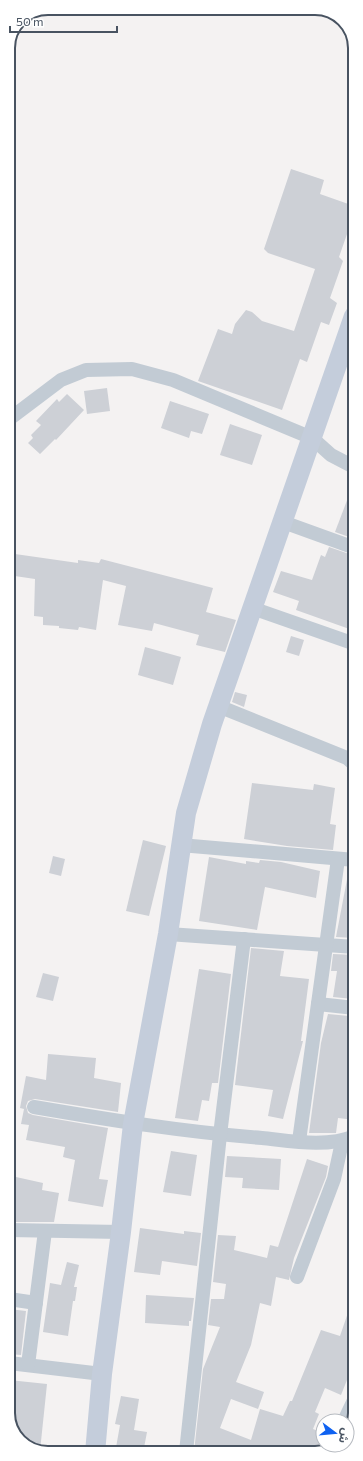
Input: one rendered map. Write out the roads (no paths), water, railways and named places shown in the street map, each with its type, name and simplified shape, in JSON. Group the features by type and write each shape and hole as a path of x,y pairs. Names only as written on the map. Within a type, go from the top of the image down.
{"main road":[{"path":"97,1446 102,1374 121,1232 133,1124 168,934 180,845 186,813 218,706 348,333"}],"street":[{"path":"15,415 61,380 86,370 132,369 173,380 312,438 331,455 348,464"},
{"path":"283,522 348,546"},
{"path":"252,608 348,642"},
{"path":"218,706 348,759"},
{"path":"180,845 348,860"},
{"path":"299,1141 338,859"},
{"path":"168,934 348,947"},
{"path":"187,1446 220,1134 244,939"},
{"path":"318,1004 348,1007"},
{"path":"34,1107 133,1124 220,1134 299,1141 348,1139 297,1277"},
{"path":"15,1230 121,1232"},
{"path":"28,1365 45,1231"},
{"path":"15,1300 36,1303"},
{"path":"15,1364 102,1374"}]}
